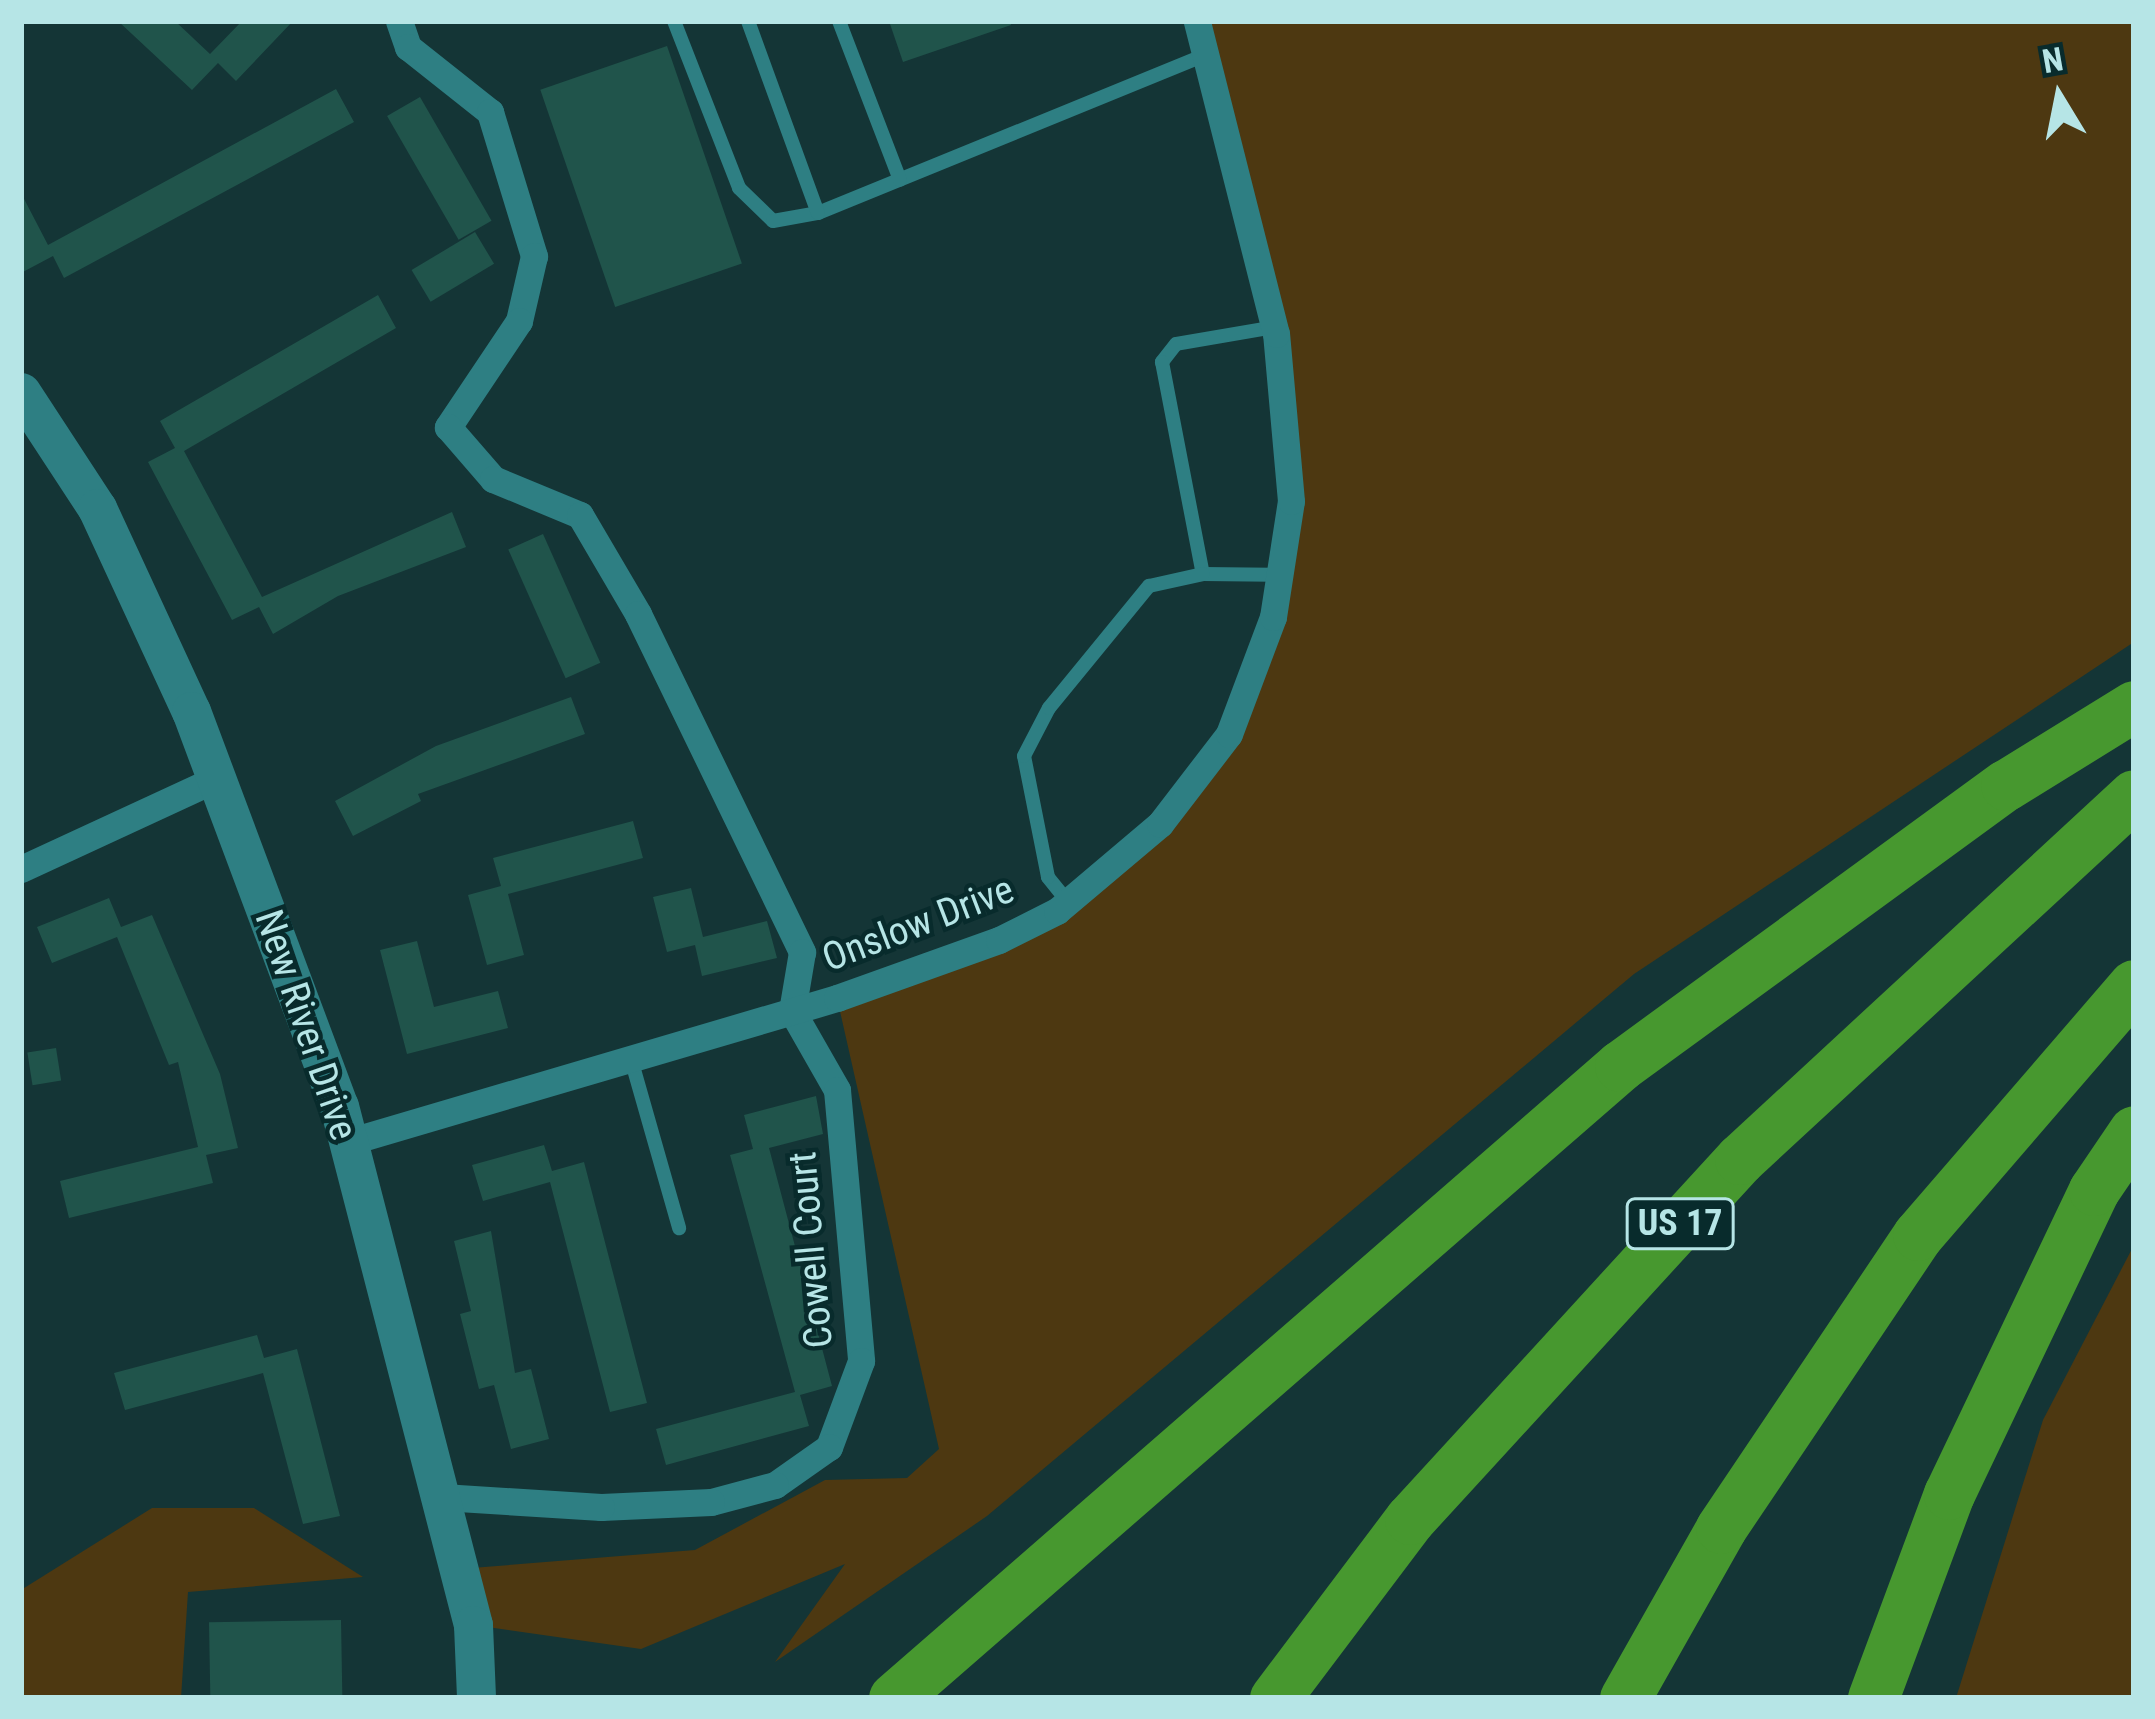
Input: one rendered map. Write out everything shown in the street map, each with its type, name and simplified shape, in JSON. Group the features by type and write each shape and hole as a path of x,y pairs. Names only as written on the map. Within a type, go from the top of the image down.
{"highway":[{"path":"893,1698 1620,1066 2006,785 2134,706"},
{"name":"US 17","path":"1275,1698 1410,1519 1740,1159 2134,795"},
{"path":"1625,1698 1721,1528 1918,1235 2134,985"},
{"path":"1873,1698 1948,1494 2094,1190 2134,1131"}],"street":[{"path":"399,21 408,47 490,112 534,256 519,321 448,428 493,479 580,515 638,614 802,952 792,1012"},
{"name":"Onslow Drive","path":"348,1142 792,1012 999,940 1067,902 1160,824 1229,734 1280,575 1291,501 1275,327 1197,21"},
{"name":"New River Drive","path":"21,392 98,508 216,779 348,1142 472,1625 476,1698"},
{"path":"21,869 216,779"},
{"name":"Cowell Court","path":"442,1497 711,1502 775,1485 829,1447 861,1361 858,1297 837,1090 792,1012"}],"lane":[{"path":"674,21 757,213 792,221 1207,54"},
{"path":"748,21 818,213"},
{"path":"839,21 900,180"},
{"path":"1203,574 1162,362 1177,344 1275,327"},
{"path":"1067,902 1048,877 1024,756 1049,708 1149,586 1203,574 1280,575"},
{"path":"631,1059 679,1228"}],"shaded area":[{"path":"1197,21 2134,21 2134,642 1634,974 987,1516 775,1662 845,1564 641,1649 473,1625 459,1569 695,1550 825,1480 907,1478 939,1449 837,998 1057,912 1229,734 1291,501 1276,334"},
{"path":"2134,1245 2134,1698 1956,1698 2043,1420"},
{"path":"152,1508 254,1508 363,1577 188,1592 181,1698 21,1698 21,1590"}],"building":[{"path":"118,21 175,21 210,54 242,21 293,21 236,81 218,63 192,90"},
{"path":"889,21 1010,21 1011,25 903,62"},
{"path":"667,46 742,263 615,307 540,90"},
{"path":"336,89 354,122 64,278 53,256 21,273 21,193 48,245"},
{"path":"420,97 492,221 459,240 387,116"},
{"path":"475,232 494,264 431,302 412,270"},
{"path":"378,295 396,328 184,451 262,597 452,512 466,547 338,596 273,634 259,607 232,620 148,462 175,448 160,421"},
{"path":"543,534 600,663 566,678 508,549"},
{"path":"571,697 585,734 418,794 421,801 353,836 335,801 436,746"},
{"path":"633,821 643,858 508,894 524,955 487,965 468,895 501,886 493,858"},
{"path":"691,888 703,937 767,921 777,958 702,976 695,945 667,952 653,897"},
{"path":"109,898 121,927 152,915 220,1074 238,1148 206,1155 213,1183 69,1218 60,1181 198,1147 178,1062 169,1065 117,937 52,963 37,927"},
{"path":"417,941 434,1007 498,991 508,1028 407,1054 380,950"},
{"path":"56,1048 61,1081 33,1085 27,1053"},
{"path":"816,1096 823,1134 769,1148 832,1386 800,1395 809,1426 666,1465 656,1429 795,1392 730,1155 753,1149 744,1115"},
{"path":"544,1145 552,1171 584,1162 647,1403 610,1412 550,1182 483,1201 472,1165"},
{"path":"491,1231 515,1373 531,1369 549,1439 511,1449 494,1385 479,1389 460,1314 471,1311 454,1241"},
{"path":"257,1335 264,1358 297,1349 340,1516 303,1524 263,1373 125,1410 114,1373"},
{"path":"341,1620 342,1698 210,1698 209,1622"}]}
